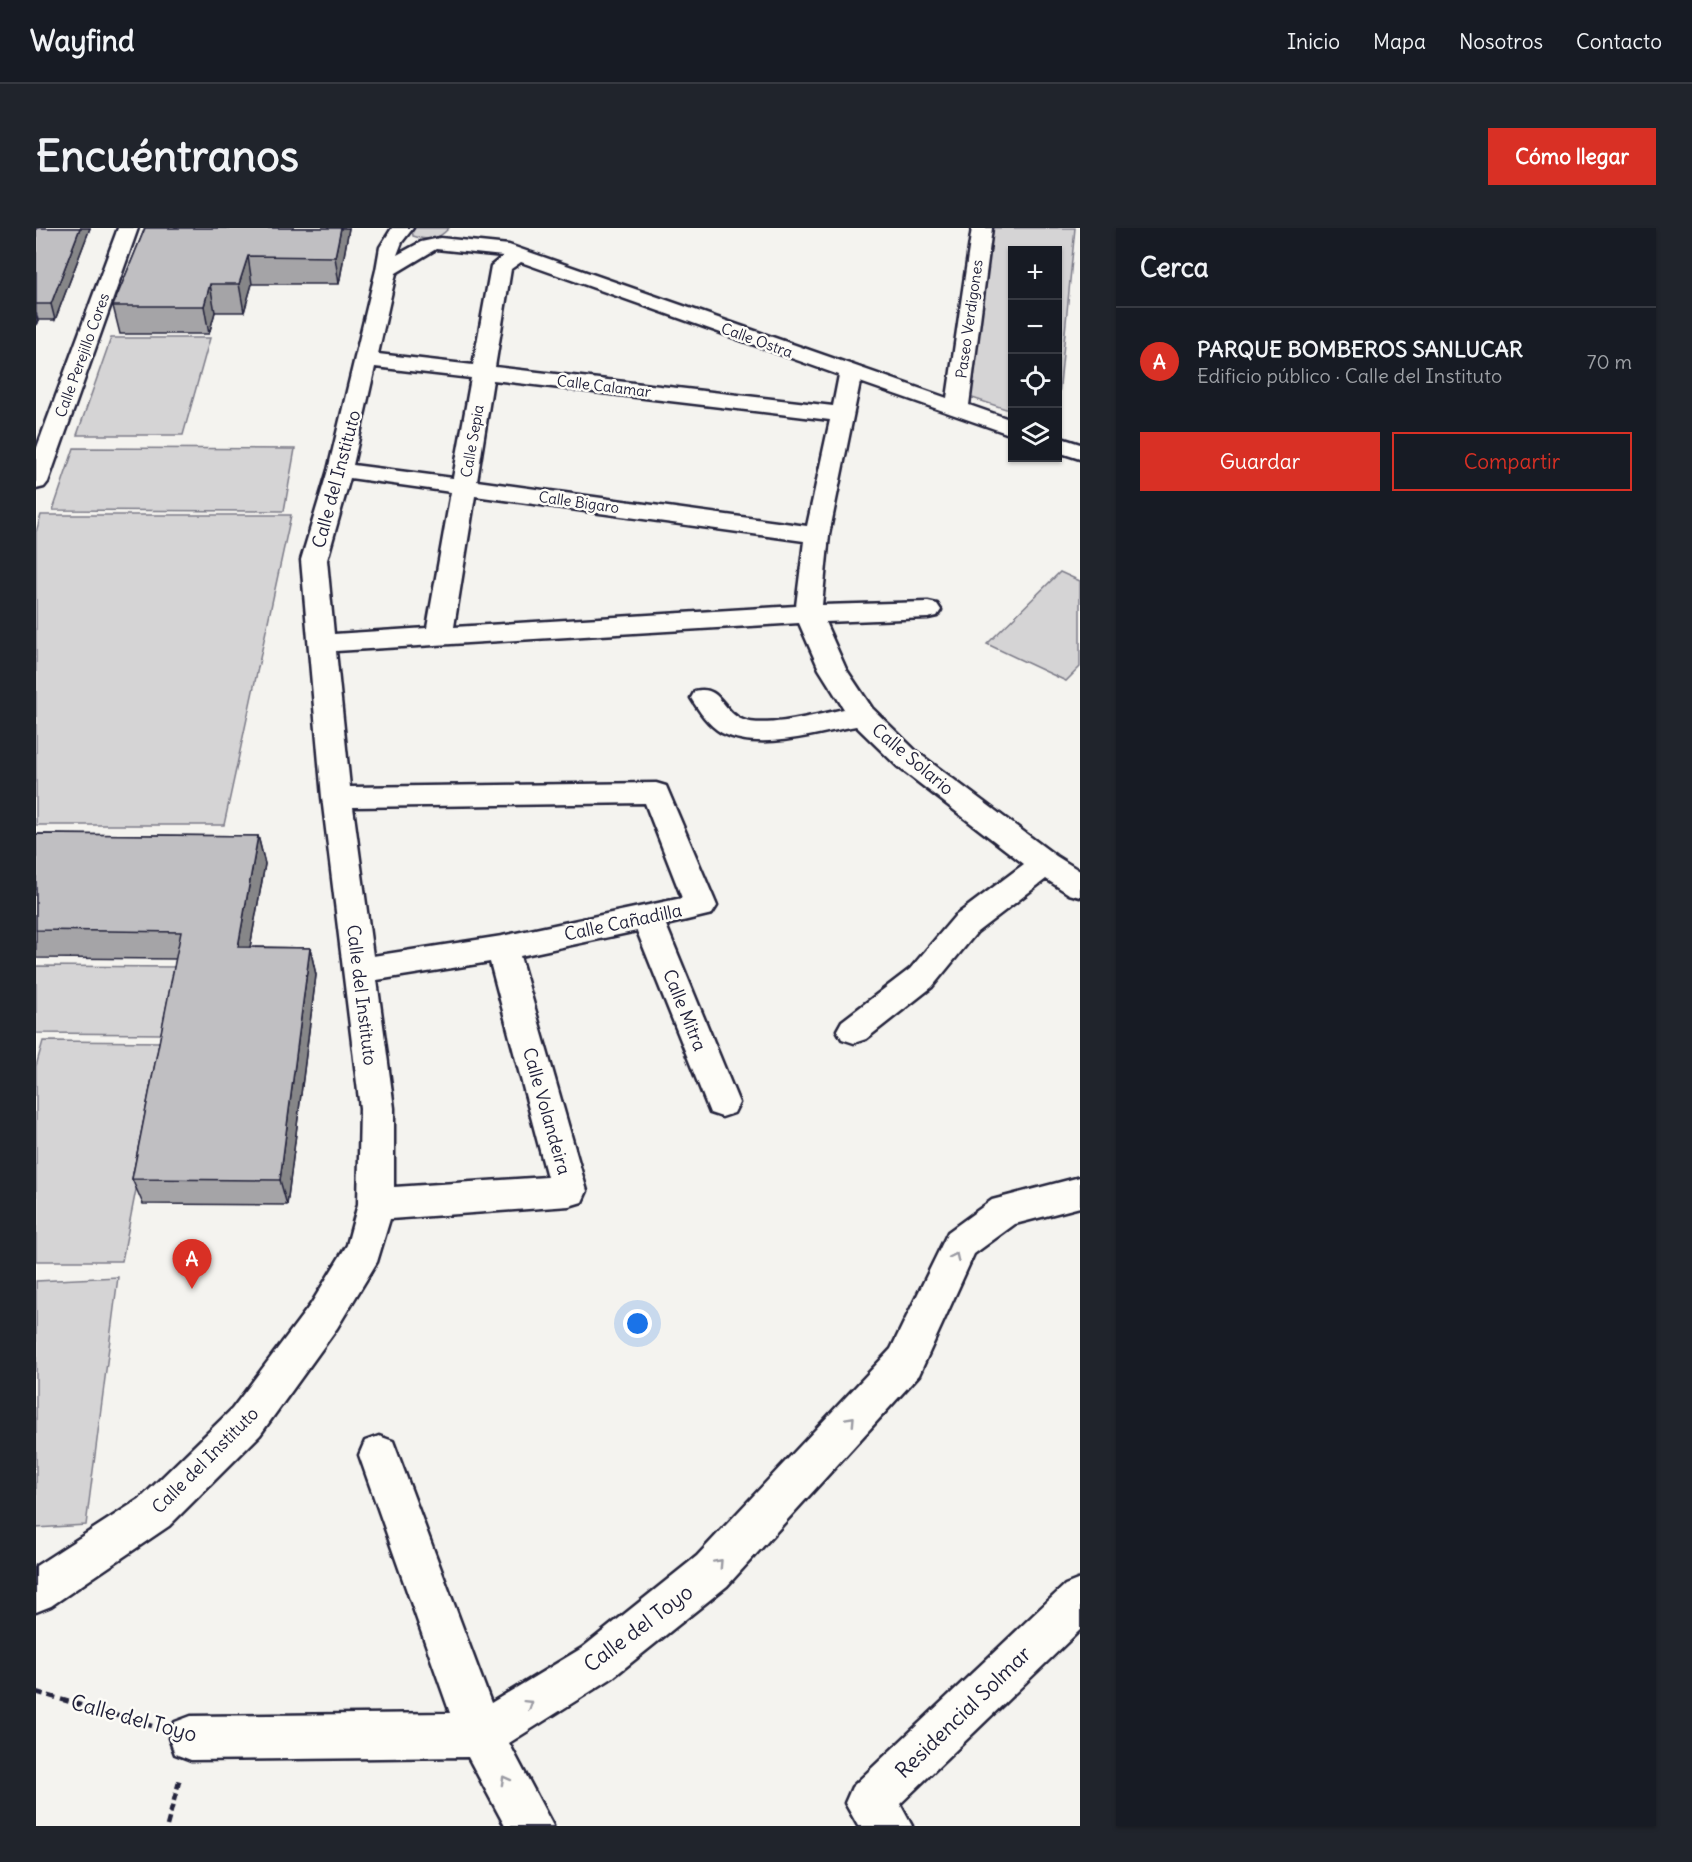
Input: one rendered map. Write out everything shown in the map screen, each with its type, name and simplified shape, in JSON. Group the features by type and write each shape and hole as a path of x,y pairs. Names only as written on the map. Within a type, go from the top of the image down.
{"street":[{"name":"Calle Perejillo Cores","path":"36,482 128,228"},
{"name":"Calle del Instituto","path":"36,1591 155,1512 246,1422 324,1316 364,1250 376,1204 376,1108 337,797 314,560 340,470 386,270 385,262 394,236 403,228 407,239 434,245"},
{"path":"386,270 463,228"},
{"name":"Calle Ostra","path":"474,228 511,252 1008,427"},
{"name":"Paseo Verdigones","path":"957,409 982,228"},
{"name":"Calle Ostra","path":"434,245 511,252"},
{"name":"Calle Sepia","path":"439,636 501,266 511,252"},
{"name":"Calle Calamar","path":"366,359 841,414"},
{"path":"808,614 817,535 851,373"},
{"path":"1062,445 1080,452"},
{"name":"Calle Bigaro","path":"340,470 817,535"},
{"path":"322,643 808,614 928,610"},
{"name":"Calle Solario","path":"808,614 832,669 862,715 908,759 1045,864 1080,886"},
{"path":"705,698 712,710 736,728 768,731 862,715"},
{"name":"Calle Cañadilla","path":"337,797 656,793 701,906 501,948 358,971"},
{"path":"854,1030 921,978 966,924 1045,864"},
{"name":"Calle Mitra","path":"647,918 722,1103"},
{"name":"Calle Volandeira","path":"376,1204 569,1191 501,948"},
{"name":"Calle del Toyo","path":"191,1738 480,1735 597,1663 712,1571 905,1362 961,1243 1005,1211 1080,1192"},
{"path":"379,1455 480,1735 530,1826"},
{"name":"Residencial Solmar","path":"889,1826 868,1803 1080,1600"}],"path":[{"name":"Calle del Toyo","path":"36,1692 191,1738"},
{"path":"167,1826 191,1738"}],"shaded area":[{"path":"412,228 449,228 436,238 423,239 413,236"},
{"path":"977,228 1075,228 1062,364 1062,246 1008,246 1008,410 951,391"},
{"path":"111,338 210,338 183,435 77,435"},
{"path":"74,448 295,449 284,511 53,510"},
{"path":"41,515 291,515 224,825 36,825 36,532"},
{"path":"1060,572 1080,581 1080,667 1066,681 987,644"},
{"path":"36,966 178,967 164,1034 36,1033"},
{"path":"43,1041 165,1042 122,1261 36,1261 36,1066"},
{"path":"118,1277 86,1525 36,1528 36,1281"}],"building":[{"path":"36,228 80,228 51,304 36,304"},
{"path":"145,228 341,228 335,257 248,256 239,284 210,284 204,306 113,306"},
{"path":"36,834 258,836 238,947 310,948 280,1180 132,1179 181,932 36,930"}],"place":[{"name":"PARQUE BOMBEROS SANLUCAR","path":"192,1289"}]}
